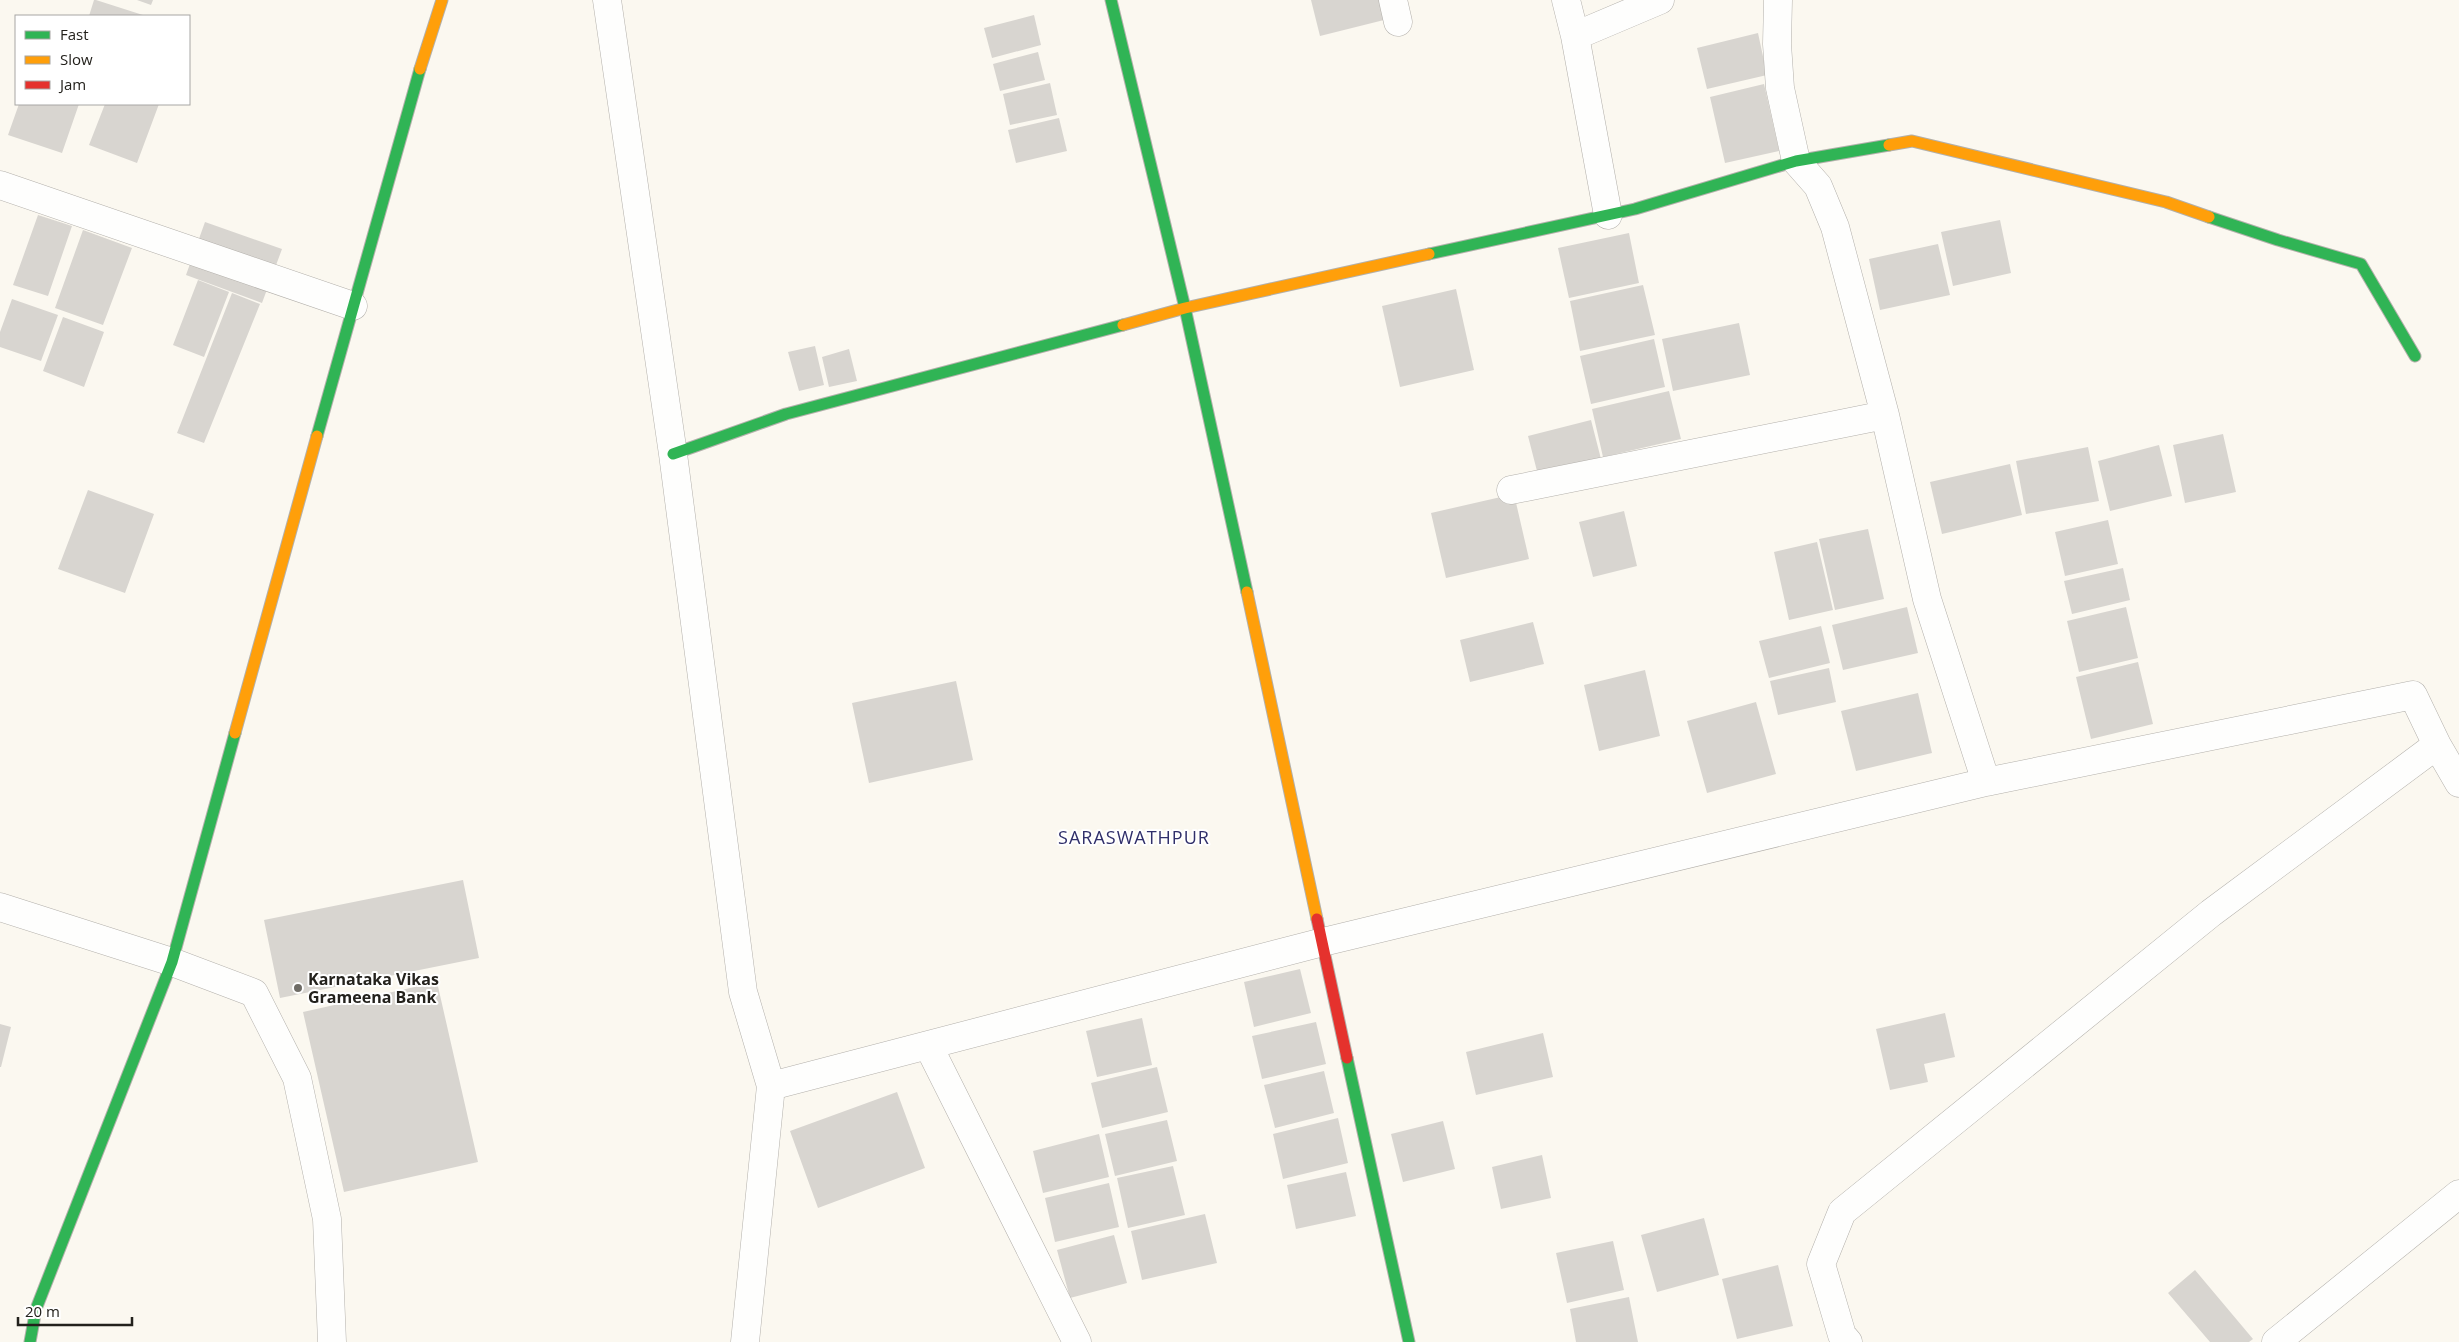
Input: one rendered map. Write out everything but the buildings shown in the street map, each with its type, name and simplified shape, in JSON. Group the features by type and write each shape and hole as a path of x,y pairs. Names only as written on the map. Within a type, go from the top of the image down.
{"street":[{"path":"30,1342 36,1309 172,962 408,107 442,0"},
{"path":"607,0 674,454 743,992 772,1086 745,1341"},
{"path":"1111,0 1185,308 1409,1342"},
{"path":"1566,0 1575,36 1608,215"},
{"path":"1575,36 1660,0"},
{"path":"1778,0 1777,44 1780,88 1796,162 1818,186 1835,227 1885,415 1927,599 1986,782"},
{"path":"674,454 786,414 1185,308 1635,209 1796,162 1912,141 2166,202 2278,240 2361,264 2415,356"},
{"path":"0,184 353,306"},
{"path":"1511,490 1885,415"},
{"path":"772,1086 1323,942 1986,782 2413,695 2437,745 2459,783"},
{"path":"1848,1342 1842,1335 1821,1264 1842,1212 2211,913 2437,745"},
{"path":"0,906 172,962 254,993 297,1078 327,1219 332,1342"},
{"path":"928,1045 1077,1342"},
{"path":"2276,1342 2456,1203"}],"traffic: fast":[{"path":"1111,0 1185,308 1247,592"},
{"path":"317,436 420,69"},
{"path":"1429,254 1635,209 1796,161 1889,145"},
{"path":"2209,217 2278,240 2361,264 2415,356"},
{"path":"673,454 786,414 1123,325"},
{"path":"30,1342 36,1309 172,962 235,733"},
{"path":"1347,1058 1409,1342"}],"traffic: slow":[{"path":"420,69 442,0"},
{"path":"1889,145 1912,141 2166,202 2209,217"},
{"path":"1123,325 1185,308 1429,254"},
{"path":"235,733 317,436"},
{"path":"1247,592 1317,919"}],"traffic: jam":[{"path":"1317,919 1347,1058"}],"place":[{"name":"Karnataka Vikas Grameena Bank","path":"298,988"}],"district":[{"name":"SARASWATHPUR","path":"1134,838"}]}
